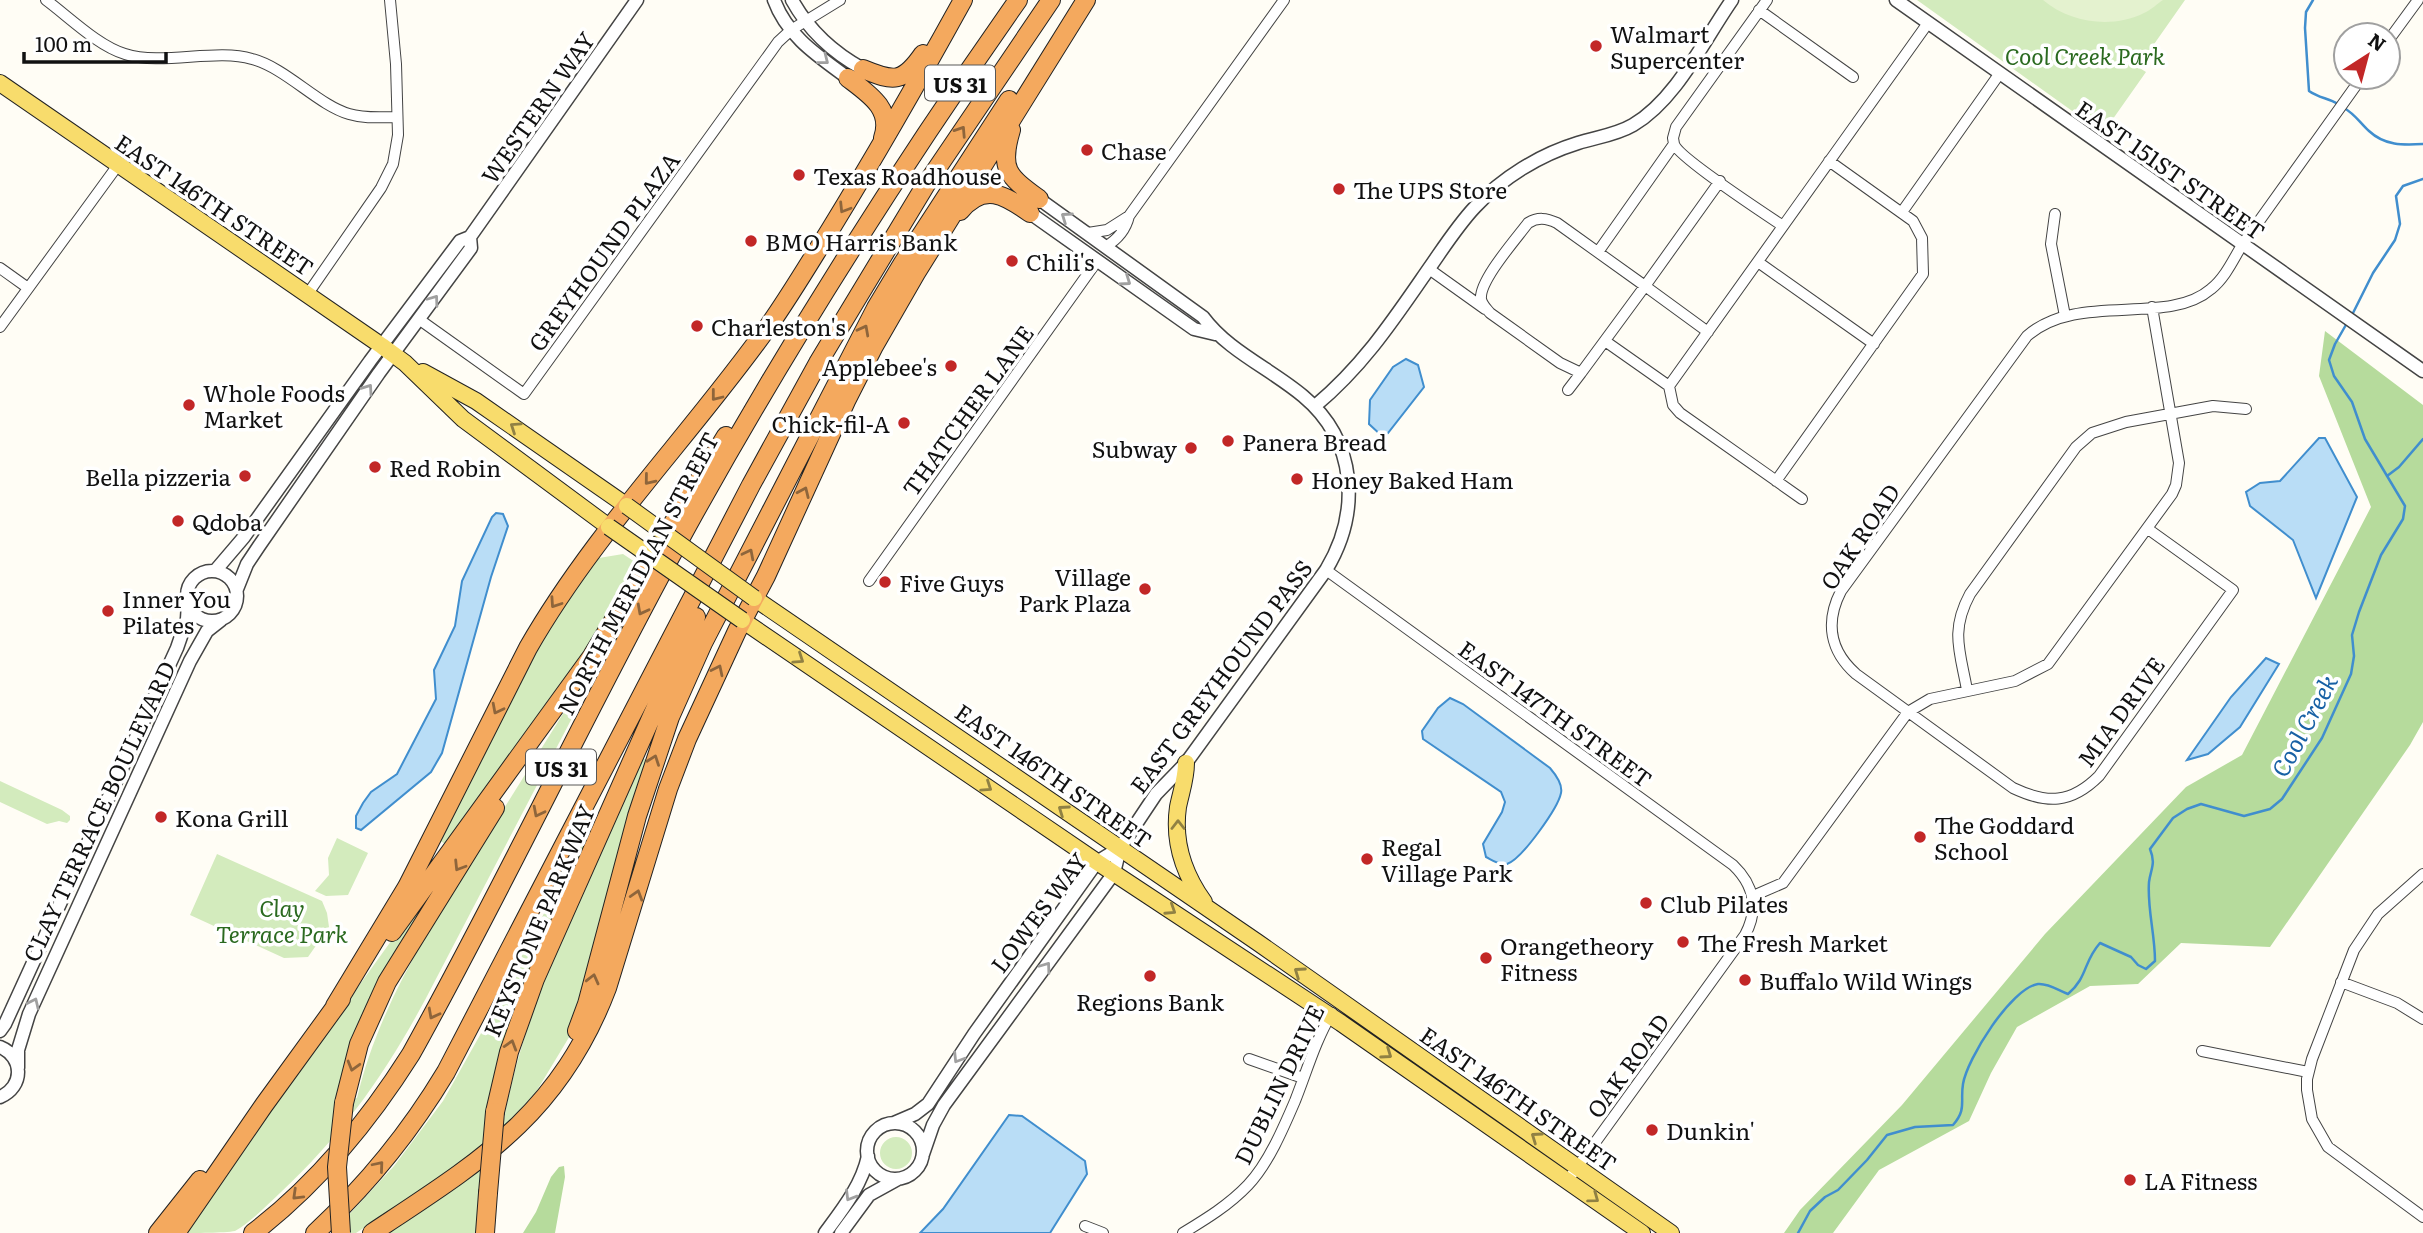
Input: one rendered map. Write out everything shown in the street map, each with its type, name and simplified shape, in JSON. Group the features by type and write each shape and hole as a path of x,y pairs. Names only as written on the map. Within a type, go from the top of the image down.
{"highway":[{"path":"855,74 889,79 907,74 963,0"},
{"path":"335,1006 407,887 528,648 556,602 609,527 738,368 771,322 872,162 963,0"},
{"path":"904,167 1004,0"},
{"name":"NORTH MERIDIAN STREET","path":"253,1233 291,1201 340,1152 411,1054 694,513 904,167 1018,0"},
{"name":"US 31","path":"315,1233 352,1197 386,1158 418,1116 450,1065 751,485 864,285 963,129 1051,0"},
{"path":"500,1143 547,1086 579,1026 650,773 670,717 703,643 889,285 1077,0"},
{"path":"372,1233 474,1164 500,1143 551,1090 576,1053 597,1014 680,756 846,401 916,274 1086,0"},
{"path":"855,74 876,100 886,124 885,135 872,162"},
{"path":"1014,113 1004,152 1005,163 1035,206"},
{"path":"916,274 958,213 975,198 986,194 998,195 1035,206"},
{"path":"176,1233 335,1006 363,972 559,703 604,636 714,454 836,275"},
{"name":"KEYSTONE PARKWAY","path":"485,1233 495,1112 506,1061 531,989 697,615 751,485"},
{"path":"341,1233 337,1167 344,1103 359,1044 387,982 559,703"},
{"path":"158,1233 220,1154 264,1105"}],"main road":[{"name":"EAST 146TH STREET","path":"0,83 393,355 477,401 899,699 919,709 1341,1001 1573,1173 1642,1233"},
{"name":"EAST 146TH STREET","path":"393,355 463,419 609,527 742,620 1097,862 1573,1173 1671,1233"},
{"path":"1186,763 1186,777 1177,818 1179,848 1189,877 1210,910"}],"street":[{"path":"46,0 108,46 127,55 153,58 250,58 271,67 346,114 397,117"},
{"path":"307,295 387,176 396,152 397,117 390,0"},
{"name":"WESTERN WAY","path":"393,355 460,241 470,237 638,0"},
{"path":"774,0 782,19 815,53 855,74"},
{"path":"792,0 813,33 855,74"},
{"path":"791,30 840,0"},
{"path":"1088,233 1107,230 1129,216 1284,0"},
{"path":"1315,406 1366,358 1475,207 1508,177 1526,166 1562,149 1616,133 1634,125 1650,113 1670,91 1732,0"},
{"path":"1767,0 1676,127 1672,138 1675,149 1783,226"},
{"name":"EAST 151ST STREET","path":"1896,0 2423,371"},
{"path":"2402,22 2418,0"},
{"path":"1759,10 1853,77"},
{"path":"1669,386 1928,23"},
{"name":"GREYHOUND PLAZA","path":"420,320 524,394 778,42 791,30"},
{"path":"1902,212 2000,73"},
{"name":"OAK ROAD","path":"1908,712 1856,674 1838,653 1831,621 1837,598 2016,349 2036,328 2065,317 2108,309 2177,305 2200,297 2217,283 2352,91"},
{"path":"1598,252 1674,144"},
{"path":"1776,481 1923,274 1922,239 1913,221 1829,161"},
{"path":"0,327 118,165"},
{"path":"1568,390 1720,181"},
{"name":"EAST GREYHOUND PASS","path":"1035,206 1088,233 1203,317 1215,334 1315,406 1336,440 1345,460 1349,479 1347,522 1326,570 1186,763 1156,794 1120,848"},
{"name":"EAST GREYHOUND PASS","path":"1035,206 1097,261 1194,329 1215,334"},
{"path":"2055,214 2051,244 2065,317"},
{"path":"1105,247 1116,239 1127,225 1129,216"},
{"path":"1490,313 1481,298 1483,288 1528,223 1546,218 1557,223 1708,332"},
{"name":"WESTERN WAY","path":"393,355 471,248 470,237"},
{"name":"THATCHER LANE","path":"869,581 1097,261"},
{"path":"1758,262 1874,344"},
{"path":"0,268 28,288"},
{"path":"1429,269 1560,363 1581,373"},
{"path":"1753,896 1783,883 1908,712 1930,699 2015,681 2048,664 2172,494 2179,475 2178,451 2152,307"},
{"path":"1605,341 1669,386 1673,405 1680,413 1802,499"},
{"path":"215,570 244,537 315,438 393,355"},
{"path":"237,589 226,575 215,570 204,572 194,578 188,587 188,603 194,613 203,620 221,620 235,607 237,589 247,564 393,355"},
{"path":"1967,690 1958,643 1960,612 1970,594 2076,447 2092,433 2106,427 2213,405 2246,409"},
{"path":"274,524 292,486 317,450 315,438"},
{"name":"MIA DRIVE","path":"1908,712 2012,788 2031,797 2044,799 2062,799 2077,794 2099,776 2233,590 2148,529"},
{"name":"EAST 147TH STREET","path":"1326,570 1733,866 1745,878 1753,896"},
{"name":"CLAY TERRACE BOULEVARD","path":"0,1031 183,635 188,603"},
{"name":"CLAY TERRACE BOULEVARD","path":"18,1068 18,1050 29,1014 190,661 207,631 221,620"},
{"name":"LOWES WAY","path":"825,1233 856,1187 873,1134 881,1127 915,1114 928,1104 974,1034 1097,862 1120,848"},
{"name":"LOWES WAY","path":"841,1233 869,1195 916,1170 944,1105 1114,873 1120,848"},
{"path":"2423,874 2386,905 2354,950 2308,1072 2308,1106 2322,1139 2342,1159 2423,1217"},
{"name":"OAK ROAD","path":"1573,1173 1745,935 1752,916 1753,896"},
{"path":"2341,982 2397,1003 2423,1018"},
{"name":"DUBLIN DRIVE","path":"1183,1233 1232,1201 1250,1183 1278,1136 1314,1047 1341,1001"},
{"path":"0,1047 10,1052 18,1068 15,1086 0,1097"},
{"path":"2202,1051 2308,1072"},
{"path":"1249,1059 1303,1078"},
{"path":"894,1123 913,1130 921,1141 923,1154"},
{"path":"868,1156 879,1174 889,1178 901,1178"},
{"path":"1085,1226 1103,1233"}],"green space":[{"name":"Cool Creek Park","path":"1917,0 2185,0 2138,67 2146,72 2103,133"},
{"path":"2043,0 2163,0 2147,12 2132,18 2105,22 2066,14"},
{"path":"2325,331 2423,405 2423,722 2410,745 2270,947 2181,943 2138,984 2090,986 2017,1027 1991,1073 1969,1121 1879,1170 1833,1233 1784,1233 1800,1210 1902,1105 2045,934 2186,787 2242,755 2371,507 2319,376"},
{"path":"623,554 638,564 594,639 447,845 437,839 547,627 599,558"},
{"path":"604,648 608,649 425,1000 394,1054 361,1103 303,1171 247,1223 235,1231 181,1233 435,880 439,881 371,995 361,1020 338,1103 357,1098 378,1033 422,942"},
{"path":"641,757 646,760 571,1034 536,1092 504,1127 457,1166 356,1233 332,1233 394,1166 443,1101 592,821 596,822 487,1131 504,1119 528,1025 544,980"},
{"path":"0,781 62,810 70,816 70,820 67,823 59,821 47,824 0,802"},
{"path":"337,838 368,853 348,895 326,896 315,891 329,875 328,858"},
{"name":"Clay Terrace Park","path":"217,854 322,901 329,927 308,957 284,958 190,915"},
{"path":"896,1137 907,1142 912,1153 907,1164 896,1169 885,1164 880,1153 885,1142"},
{"path":"564,1166 565,1177 555,1233 523,1233 536,1212 551,1177 559,1167"},
{"path":"483,1168 479,1233 388,1233"}],"water":[{"path":"1406,359 1418,365 1424,387 1383,437 1369,424 1370,400 1393,367"},
{"path":"2319,438 2325,438 2357,497 2316,598 2293,540 2250,506 2246,492 2260,483 2280,481"},
{"path":"496,513 503,514 508,526 442,753 431,772 361,830 356,828 356,816 363,803 371,792 397,774 436,699 434,670 455,626 462,581"},
{"path":"2266,658 2279,664 2240,727 2208,754 2187,760 2231,697"},
{"path":"1450,698 1463,704 1550,768 1560,783 1561,793 1547,821 1521,853 1507,864 1486,857 1483,844 1502,812 1505,802 1501,792 1423,739 1422,731 1438,708"},
{"path":"1009,1115 1022,1116 1085,1161 1087,1174 1050,1233 920,1233 943,1209"}],"waterway":[{"name":"Cool Creek","path":"2313,0 2306,12 2305,28 2309,91 2338,104"},
{"name":"Cool Creek","path":"2344,108 2381,140 2423,144"},
{"name":"Cool Creek","path":"2352,315 2373,273 2395,240 2400,224 2396,196 2403,186 2423,179"},
{"name":"Cool Creek","path":"1798,1233 1810,1211 1825,1197 1838,1190 1887,1135 1915,1127 1953,1125 1962,1110 1966,1073 1981,1042 2003,1011 2027,988 2042,984 2068,994 2079,982 2100,943 2131,957 2146,969 2155,961 2149,902 2153,862 2150,849 2173,818 2201,804 2244,816 2270,809 2282,799 2322,738 2351,674 2354,656 2352,635 2359,612 2381,555 2403,519 2405,506 2365,439 2352,402 2334,376 2329,360 2347,323"},
{"path":"2387,476 2399,467 2423,439"}],"place":[{"name":"Walmart Supercenter","path":"1596,46"},
{"name":"Chase","path":"1087,150"},
{"name":"Texas Roadhouse","path":"799,175"},
{"name":"The UPS Store","path":"1339,189"},
{"name":"BMO Harris Bank","path":"751,241"},
{"name":"Chili's","path":"1012,261"},
{"name":"Charleston's","path":"697,326"},
{"name":"Applebee's","path":"951,366"},
{"name":"Whole Foods Market","path":"189,405"},
{"name":"Chick-fil-A","path":"904,423"},
{"name":"Panera Bread","path":"1228,441"},
{"name":"Subway","path":"1191,448"},
{"name":"Red Robin","path":"375,467"},
{"name":"Bella pizzeria","path":"245,476"},
{"name":"Honey Baked Ham","path":"1297,479"},
{"name":"Qdoba","path":"178,521"},
{"name":"Five Guys","path":"885,582"},
{"name":"Village Park Plaza","path":"1145,589"},
{"name":"Inner You Pilates","path":"108,611"},
{"name":"Kona Grill","path":"161,817"},
{"name":"The Goddard School","path":"1920,837"},
{"name":"Regal Village Park","path":"1367,859"},
{"name":"Club Pilates","path":"1646,903"},
{"name":"The Fresh Market","path":"1683,942"},
{"name":"Orangetheory Fitness","path":"1486,958"},
{"name":"Regions Bank","path":"1150,976"},
{"name":"Buffalo Wild Wings","path":"1745,980"},
{"name":"Dunkin'","path":"1652,1130"},
{"name":"LA Fitness","path":"2130,1180"}]}
